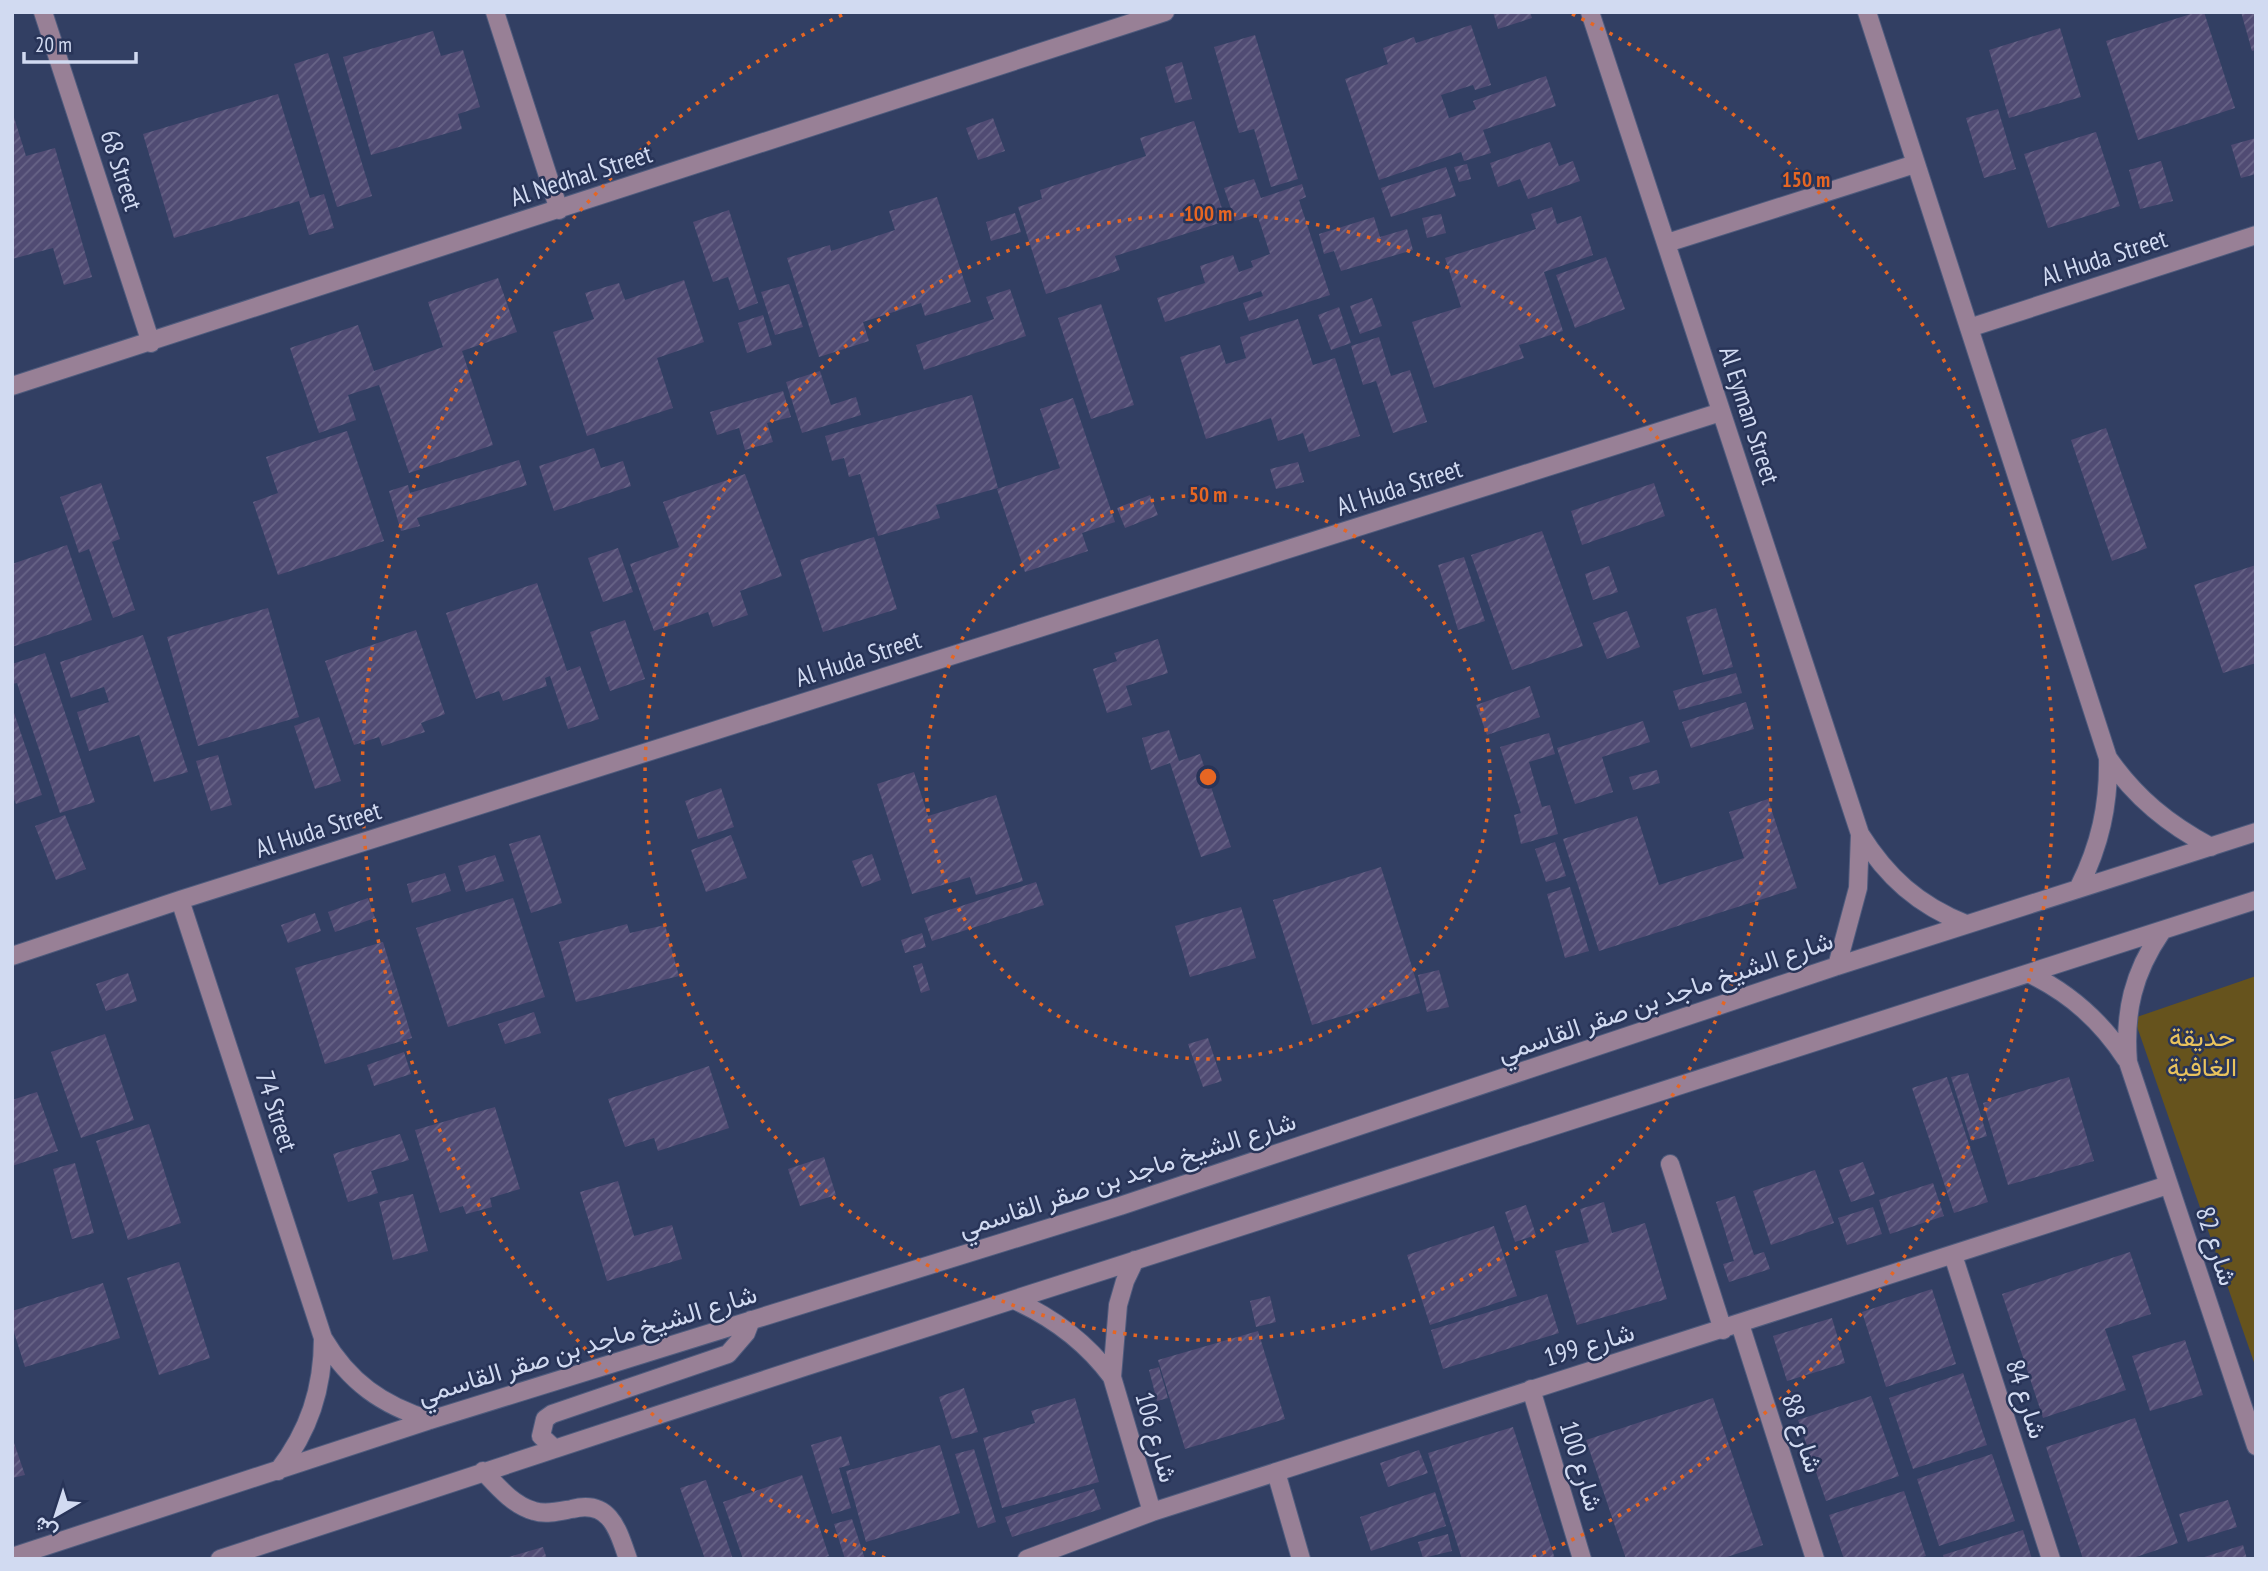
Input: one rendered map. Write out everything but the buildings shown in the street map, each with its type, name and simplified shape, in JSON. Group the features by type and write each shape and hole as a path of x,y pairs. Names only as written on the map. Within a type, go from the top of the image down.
{"street":[{"name":"68 Street","path":"43,12 151,343"},
{"path":"495,12 559,210"},
{"name":"Al Nedhal Street","path":"12,386 1165,12"},
{"name":"Al Eyman Street","path":"1590,12 1860,834 1894,880 1915,899 1940,914 1966,924"},
{"path":"1867,12 2108,758 2109,785 2103,825 2091,863 2079,887"},
{"path":"1668,243 1916,164"},
{"name":"Al Huda Street","path":"1969,328 2256,235"},
{"name":"Al Huda Street","path":"12,956 180,900 1721,412"},
{"path":"2108,758 2124,780 2153,810 2186,834 2211,847"},
{"name":"شارع الشيخ ماجد بن صقر القاسمي","path":"12,1557 430,1420 1120,1206 1837,966 2256,832"},
{"name":"Al Eyman Street","path":"1837,966 1855,901 1860,834"},
{"name":"74 Street","path":"180,900 323,1338 335,1359 367,1391 387,1404 430,1420"},
{"path":"220,1559 483,1471 2256,900"},
{"name":"شارع 82","path":"2162,931 2146,954 2128,1006 2128,1062 2256,1446"},
{"name":"شارع 82","path":"2030,974 2053,986 2096,1019 2128,1062"},
{"path":"1670,1164 1723,1330"},
{"name":"شارع 199","path":"1027,1559 1152,1512 2168,1185"},
{"name":"شارع 84","path":"1953,1255 2052,1559"},
{"name":"شارع 106","path":"1135,1260 1118,1305 1112,1377 1152,1512"},
{"name":"شارع 106","path":"1014,1300 1037,1310 1079,1339 1112,1377"},
{"path":"555,1449 541,1436 545,1419 552,1414 728,1354 747,1333 751,1320"},
{"name":"شارع 88","path":"1740,1324 1815,1559"},
{"name":"74 Street","path":"278,1471 292,1452 313,1409 323,1362 323,1338"},
{"name":"شارع 100","path":"1531,1389 1582,1559"},
{"path":"483,1471 508,1497 534,1511 550,1513 595,1507 608,1513 617,1525 628,1559"},
{"path":"1276,1472 1301,1559"},
{"path":"261,1559 283,1539"}],"green space":[{"name":"حديقة الغافية","path":"2256,976 2256,1368 2134,1018"}]}
